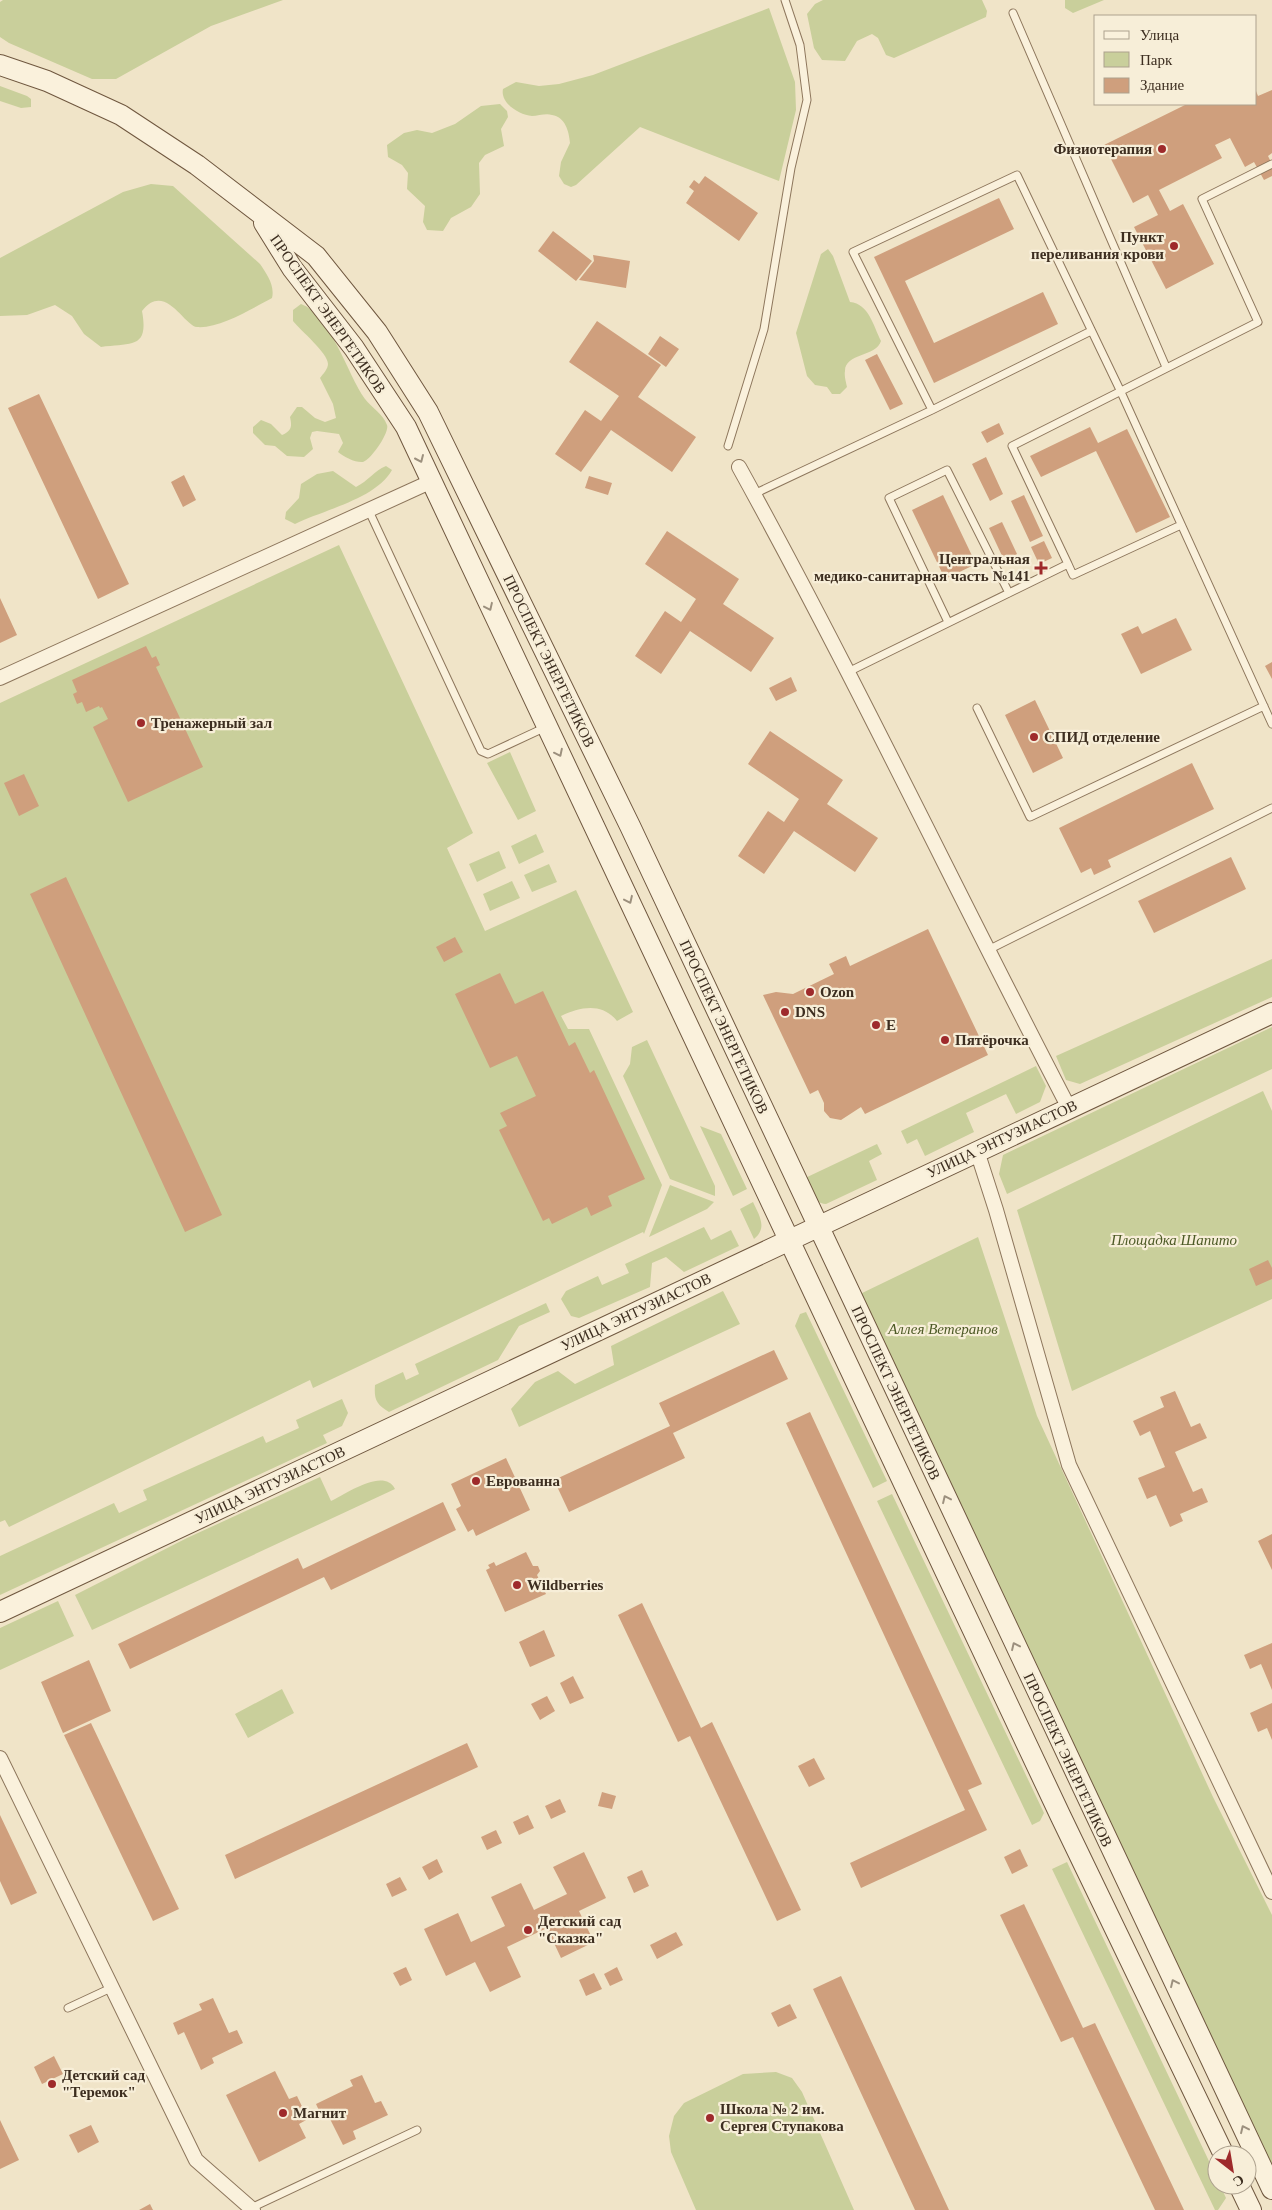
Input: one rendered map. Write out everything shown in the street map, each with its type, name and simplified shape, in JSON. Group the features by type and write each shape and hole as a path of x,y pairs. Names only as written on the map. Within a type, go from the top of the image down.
{"main road":[{"path":"0,65 47,81 121,116 198,165 259,215"},
{"name":"ПРОСПЕКТ ЭНЕРГЕТИКОВ","path":"259,215 316,256 377,332 428,412 630,826 1272,2189"},
{"name":"ПРОСПЕКТ ЭНЕРГЕТИКОВ","path":"259,215 292,268 354,348 406,427 430,482 790,1239 1061,1817 1219,2145"},
{"path":"406,427 428,412"},
{"path":"504,639 532,626"},
{"path":"547,727 575,714"},
{"path":"602,843 630,826"},
{"name":"УЛИЦА ЭНТУЗИАСТОВ","path":"0,1612 1272,1012"},
{"path":"1244,2195 1251,2210"}],"street":[{"path":"739,467 848,672 1069,1108"},
{"path":"0,678 430,482"},
{"path":"977,1151 999,1219 1069,1465 1272,1892"},
{"path":"0,1758 196,2160 252,2209"}],"lane":[{"path":"728,446 764,329 791,168 807,100 800,45 785,0"},
{"path":"1013,13 1166,368"},
{"path":"1181,525 1073,575 1012,446 1258,322 1202,200 1272,164"},
{"path":"932,410 853,252 1016,175 1120,390 1272,724"},
{"path":"754,494 932,410 1091,331"},
{"path":"948,622 889,498 947,470 1009,593"},
{"path":"369,510 481,751 488,754 547,727"},
{"path":"848,672 1068,564"},
{"path":"977,708 1030,818 1264,706"},
{"path":"988,950 1272,808"},
{"path":"68,2008 111,1988"},
{"path":"252,2209 417,2130"}],"green space":[{"path":"3,0 283,0 211,26 116,79 92,79 9,43 0,37 0,2"},
{"path":"823,0 982,0 987,11 986,17 894,58 886,55 878,38 872,34 857,41 845,61 822,60 814,48 807,14 815,4"},
{"path":"1065,0 1104,0 1073,13 1065,8"},
{"path":"769,8 795,82 796,110 779,181 640,127 576,185 571,187 564,184 559,176 561,162 570,143 569,134 563,122 550,114 532,116 516,111 504,99 503,89 516,82 539,86 559,84 593,75"},
{"path":"0,86 27,96 31,99 31,107 21,108 0,101"},
{"path":"500,104 507,111 508,117 501,129 504,146 485,155 479,163 480,194 471,207 451,218 443,231 427,230 423,222 425,206 407,189 408,173 402,165 388,157 387,145 404,133 417,130 432,133 455,124 481,106"},
{"path":"151,184 173,186 260,264 268,276 273,294 272,298 246,312 206,327 192,325 166,303 158,301 150,303 142,311 143,332 136,342 101,347 84,334 72,316 55,305 27,315 0,316 0,258 123,192"},
{"path":"828,249 833,256 850,302 862,307 870,316 881,341 873,350 855,358 846,365 847,387 840,394 832,394 827,387 815,385 807,376 796,333 821,254"},
{"path":"301,304 312,310 330,332 358,388 387,425 386,433 379,445 371,456 363,462 357,462 338,452 343,443 339,434 312,432 310,438 313,449 304,457 287,456 275,446 265,445 253,433 253,427 261,420 271,424 282,435 288,432 291,423 290,417 297,407 302,407 315,418 325,422 336,418 333,404 320,378 327,368 327,359 293,321 293,310"},
{"path":"386,466 392,470 374,489 362,496 295,524 285,519 286,512 299,498 301,484 317,474 333,471 356,487"},
{"path":"339,545 473,833 447,848 485,931 576,890 633,1012 617,1021 605,1011 590,1008 576,1010 561,1016 568,1029 589,1029 662,1185 644,1234 643,1232 313,1388 310,1380 9,1527 5,1520 0,1522 0,703"},
{"path":"510,752 536,811 518,820 487,763"},
{"path":"536,834 544,852 519,864 511,846"},
{"path":"499,851 506,868 477,882 469,864"},
{"path":"549,864 557,882 532,892 524,875"},
{"path":"512,881 520,898 490,911 483,894"},
{"path":"1272,959 1272,997 1080,1084 1066,1080 1056,1056"},
{"path":"1272,1027 1272,1069 1007,1194 999,1174 1003,1155"},
{"path":"647,1040 715,1186 715,1196 670,1179 623,1076 630,1064 632,1047"},
{"path":"1036,1066 1046,1086 1040,1102 1016,1114 1006,1094 966,1113 974,1132 925,1156 917,1139 907,1144 901,1131"},
{"name":"Площадка Шапито","path":"1263,1091 1272,1111 1272,1299 1072,1391 1017,1210"},
{"path":"700,1126 721,1134 747,1189 733,1196"},
{"path":"877,1144 882,1154 869,1161 877,1180 826,1204 814,1199 803,1179"},
{"path":"670,1185 714,1202 707,1209 649,1237"},
{"path":"753,1202 761,1221 761,1230 754,1239 740,1209"},
{"path":"704,1227 711,1240 731,1230 739,1246 684,1272 666,1257 652,1263 650,1287 579,1318 571,1316 561,1299 566,1291 598,1276 602,1285 629,1273 625,1264"},
{"name":"Аллея Ветеранов","path":"978,1237 1037,1416 1213,1797 1272,1915 1272,2166 858,1295"},
{"path":"723,1291 740,1324 519,1427 511,1409 535,1382 558,1371 575,1384 614,1365 611,1346"},
{"path":"546,1303 550,1312 519,1326 498,1360 389,1412 377,1401 375,1385 403,1372 406,1380 419,1374 415,1364"},
{"path":"806,1312 887,1481 873,1488 795,1326 800,1314"},
{"path":"342,1399 348,1413 342,1426 323,1435 327,1443 0,1595 0,1556 114,1503 119,1513 147,1500 143,1490 263,1436 266,1443 299,1428 296,1420"},
{"path":"320,1477 331,1501 355,1488 374,1481 390,1483 395,1489 92,1630 75,1595 187,1538"},
{"path":"892,1494 1044,1813 1040,1821 1032,1825 877,1501"},
{"path":"58,1601 74,1636 0,1670 0,1628"},
{"path":"282,1689 294,1713 248,1738 235,1714"},
{"path":"1067,1862 1207,2157 1207,2193 1052,1869"},
{"path":"776,2072 792,2078 802,2092 854,2210 696,2210 671,2152 669,2136 674,2116 684,2103 743,2074"},
{"path":"1208,2195 1225,2195 1226,2198 1218,2210 1215,2210"}],"building":[{"name":"Физиотерапия","path":"1272,90 1272,153 1268,156 1272,164 1272,176 1264,180 1254,162 1245,167 1230,138 1215,145 1222,158 1159,190 1170,211 1183,204 1214,264 1166,289 1134,227 1158,215 1148,195 1133,203 1104,145 1185,105 1257,105 1257,94 1258,96"},
{"path":"705,176 758,213 739,241 686,203 694,191 689,187 694,180 699,184"},
{"path":"999,198 1014,229 905,281 934,343 1043,292 1058,324 934,383 874,257"},
{"path":"553,231 592,261 576,281 538,251"},
{"path":"593,255 630,261 626,288 579,280 594,261"},
{"path":"597,321 661,365 638,397 696,437 672,472 611,430 581,472 555,454 585,410 601,421 619,396 569,362"},
{"path":"660,336 679,349 666,367 648,354"},
{"path":"877,354 903,404 890,410 865,360"},
{"path":"39,394 129,584 98,599 8,408"},
{"path":"999,423 1004,434 987,443 981,432"},
{"path":"1090,427 1098,443 1127,429 1170,517 1136,533 1096,451 1041,477 1030,456"},
{"path":"986,457 1003,494 990,501 972,464"},
{"path":"184,475 196,500 183,507 171,482"},
{"path":"589,476 612,483 608,495 585,488"},
{"path":"943,495 976,564 945,579 912,510"},
{"path":"1024,495 1043,536 1030,542 1011,501"},
{"path":"1002,522 1017,554 1004,560 989,528"},
{"path":"667,531 739,579 723,604 774,638 751,672 690,631 661,674 635,656 665,611 681,622 696,599 645,564"},
{"path":"1044,541 1052,558 1039,564 1031,547"},
{"path":"0,598 17,635 0,643"},
{"path":"1176,618 1192,650 1141,674 1121,634 1138,626 1142,634"},
{"name":"Тренажерный зал","path":"146,646 152,658 156,656 160,665 156,667 203,767 128,802 93,727 108,719 102,707 100,708 99,706 86,712 82,702 77,704 73,694 77,692 72,680"},
{"path":"1272,662 1272,679 1265,666"},
{"path":"791,677 797,691 776,701 769,688"},
{"name":"СПИД отделение","path":"1035,700 1063,758 1033,773 1005,715"},
{"path":"770,731 843,780 827,804 878,838 855,872 794,831 764,874 738,856 768,811 784,822 799,799 748,764"},
{"path":"1192,763 1214,809 1108,860 1111,867 1094,875 1091,868 1081,873 1059,828"},
{"path":"24,774 39,806 19,816 4,783"},
{"path":"1231,857 1246,889 1154,933 1138,901"},
{"path":"66,877 222,1215 185,1232 30,894"},
{"name":"Е","path":"928,929 988,1055 865,1114 861,1107 841,1120 830,1118 824,1111 824,1103 818,1090 810,1094 763,995 776,992 793,994 834,974 829,964 846,956 850,966"},
{"path":"455,937 463,952 444,962 436,947"},
{"path":"500,973 515,1004 543,991 569,1046 575,1042 590,1073 594,1070 645,1179 608,1196 612,1206 591,1216 587,1207 552,1224 549,1218 543,1221 499,1130 507,1126 500,1113 536,1096 517,1056 490,1068 455,994"},
{"path":"1268,1260 1272,1268 1272,1279 1256,1286 1249,1269"},
{"path":"774,1350 788,1379 673,1433 685,1458 569,1512 554,1480 670,1426 659,1403"},
{"path":"1175,1391 1191,1427 1200,1423 1207,1438 1175,1452 1193,1492 1202,1488 1208,1502 1180,1514 1183,1521 1170,1527 1156,1495 1147,1499 1138,1478 1165,1467 1150,1431 1140,1436 1133,1421 1164,1407 1160,1397"},
{"path":"810,1412 982,1784 968,1790 987,1830 861,1888 850,1863 965,1810 786,1423"},
{"path":"506,1458 530,1510 476,1536 473,1529 468,1532 456,1509 461,1506 451,1484"},
{"path":"443,1502 456,1530 331,1590 324,1577 130,1669 118,1644 298,1558 303,1569"},
{"path":"1272,1534 1272,1570 1258,1541"},
{"name":"Wildberries","path":"526,1552 533,1566 538,1566 540,1571 537,1575 546,1594 505,1612 486,1570 490,1568 488,1565 494,1562 496,1566"},
{"path":"642,1603 701,1728 712,1722 801,1910 777,1921 690,1736 678,1742 618,1615"},
{"path":"544,1630 555,1656 530,1667 519,1642"},
{"path":"1272,1643 1272,1690 1261,1664 1250,1669 1244,1655"},
{"path":"89,1660 111,1711 63,1733 41,1682"},
{"path":"573,1676 584,1698 570,1704 560,1683"},
{"path":"547,1696 555,1711 540,1720 531,1704"},
{"path":"1272,1703 1272,1740 1267,1728 1258,1732 1250,1713"},
{"path":"91,1723 179,1909 153,1921 64,1735"},
{"path":"467,1743 478,1767 235,1879 225,1855"},
{"path":"814,1758 825,1779 809,1787 798,1766"},
{"path":"602,1792 616,1796 612,1809 598,1806"},
{"path":"560,1799 566,1812 551,1819 545,1806"},
{"path":"0,1815 37,1893 11,1905 0,1881"},
{"path":"528,1815 534,1828 519,1835 513,1822"},
{"path":"496,1830 502,1843 487,1850 481,1837"},
{"path":"1020,1849 1028,1866 1012,1874 1004,1857"},
{"name":"Детский сад \"Сказка\"","path":"584,1852 606,1898 579,1911 594,1942 561,1958 547,1928 507,1947 521,1977 490,1992 475,1962 446,1976 424,1929 458,1913 471,1942 505,1926 491,1897 521,1883 534,1910 567,1894 553,1867"},
{"path":"437,1859 443,1872 429,1880 422,1867"},
{"path":"642,1870 649,1886 634,1893 627,1877"},
{"path":"400,1877 407,1890 392,1897 386,1884"},
{"path":"1024,1904 1083,2028 1095,2023 1184,2210 1155,2210 1073,2037 1061,2042 1000,1915"},
{"path":"676,1932 683,1945 657,1959 650,1945"},
{"path":"406,1967 412,1980 400,1986 393,1973"},
{"path":"617,1967 623,1980 610,1986 604,1974"},
{"path":"594,1973 602,1989 586,1996 579,1980"},
{"path":"841,1976 949,2210 915,2210 813,1989"},
{"path":"213,1998 229,2033 237,2030 243,2043 212,2058 214,2063 201,2070 184,2032 178,2035 173,2023 202,2010 199,2004"},
{"path":"790,2004 797,2018 778,2027 771,2013"},
{"path":"54,2056 63,2074 42,2084 34,2067"},
{"path":"275,2071 289,2099 297,2096 308,2119 299,2124 306,2138 259,2162 226,2095"},
{"path":"362,2075 375,2103 381,2101 388,2115 353,2131 356,2139 343,2145 328,2115 322,2117 316,2104 353,2086 350,2080"},
{"path":"0,2120 19,2160 0,2169"},
{"path":"91,2125 99,2142 78,2153 69,2135"},
{"path":"150,2204 153,2210 139,2210"}],"place":[{"name":"Физиотерапия","path":"1162,149"},
{"name":"Пункт переливания крови","path":"1174,246"},
{"name":"Центральная медико-санитарная часть №141","path":"1041,568"},
{"name":"Тренажерный зал","path":"141,723"},
{"name":"СПИД отделение","path":"1034,737"},
{"name":"Ozon","path":"810,992"},
{"name":"DNS","path":"785,1012"},
{"name":"Е","path":"876,1025"},
{"name":"Пятёрочка","path":"945,1040"},
{"name":"Еврованна","path":"476,1481"},
{"name":"Wildberries","path":"517,1585"},
{"name":"Детский сад \"Сказка\"","path":"528,1930"},
{"name":"Детский сад \"Теремок\"","path":"52,2084"},
{"name":"Магнит","path":"283,2113"},
{"name":"Школа № 2 им. Сергея Ступакова","path":"710,2118"}]}
